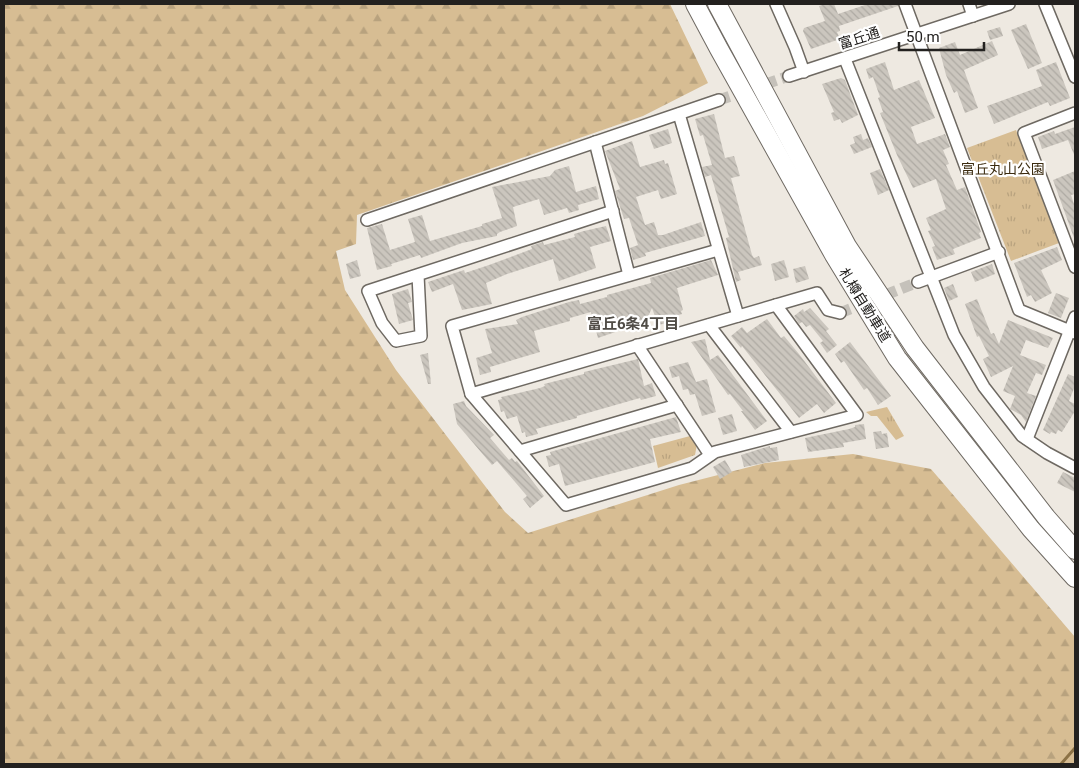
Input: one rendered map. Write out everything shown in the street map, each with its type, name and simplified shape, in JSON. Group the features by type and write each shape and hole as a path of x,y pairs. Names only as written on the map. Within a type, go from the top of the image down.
{"highway":[{"name":"札樽自動車道","path":"695,4 718,49 829,246 897,358 1031,529 1075,578"},
{"name":"札樽自動車道","path":"717,4 847,246 915,348 1046,517 1075,550"}],"street":[{"path":"776,4 796,47 804,72"},
{"path":"905,4 999,252 1019,310 1073,332"},
{"path":"970,4 973,16"},
{"name":"富丘通","path":"789,76 1009,4"},
{"path":"1045,4 1075,76"},
{"path":"845,58 954,335 984,387 1027,439 1047,453 1075,468"},
{"path":"367,220 719,100"},
{"path":"1075,113 1024,132 1075,267"},
{"path":"678,114 738,316"},
{"path":"595,142 629,275"},
{"path":"418,275 421,336 396,341 382,323 368,292 418,275 613,211"},
{"path":"718,250 452,326 470,394 566,505 692,468 715,452 857,415 776,305"},
{"path":"918,282 999,252"},
{"path":"470,394 817,293 828,310 840,313"},
{"path":"1027,439 1073,332 1075,317"},
{"path":"709,324 791,432"},
{"path":"637,346 710,455"},
{"path":"520,451 677,406"}],"green space":[{"path":"4,4 670,4 708,83 643,116 357,215 356,244 336,251 345,290 396,370 505,512 528,533 679,485 765,463 853,454 931,469 1075,637 1075,764 4,764"},
{"name":"富丘丸山公園","path":"1016,130 1059,243 1011,261 967,148"},
{"path":"887,407 904,436 896,440 877,416 871,416 866,412"},
{"path":"690,436 697,444 695,455 658,468 653,446"}],"building":[{"path":"834,4 838,14 868,4 898,4 898,6 839,26 840,31 837,32 840,39 811,49 803,31 804,28 825,21 819,6"},
{"path":"1026,24 1042,63 1028,69 1011,30"},
{"path":"1000,27 1003,36 990,40 987,31"},
{"path":"992,41 998,55 964,70 978,108 965,113 957,91 954,93 946,75 939,48 955,42 960,55"},
{"path":"885,62 894,90 919,80 935,118 911,127 917,144 945,134 950,147 943,150 949,164 946,165 957,190 965,187 981,232 979,233 981,238 953,249 955,254 937,260 932,247 935,246 928,231 931,230 926,218 946,209 936,179 913,188 897,155 880,113 883,112 873,77 869,79 866,69"},
{"path":"1056,62 1070,98 1050,106 1048,102 994,124 987,106 1042,86 1036,70"},
{"path":"841,78 845,80 858,115 842,123 840,119 834,121 831,113 834,112 822,84"},
{"path":"714,114 725,158 734,156 740,176 731,178 752,255 754,258 759,256 762,265 738,272 741,280 736,282 726,238 729,237 711,175 705,177 702,167 712,165 703,135 700,136 695,119"},
{"path":"1075,127 1075,157 1068,140 1042,149 1038,137 1054,131 1055,134"},
{"path":"668,129 672,143 654,149 649,135"},
{"path":"861,134 863,140 868,138 872,147 854,154 850,145 855,143 853,137"},
{"path":"632,141 640,167 664,160 665,164 668,163 677,194 661,199 658,190 636,197 645,225 654,222 658,235 663,235 701,222 705,236 645,253 646,256 633,260 630,248 638,245 629,218 624,219 615,191 620,189 605,151"},
{"path":"569,166 576,192 596,186 599,199 578,205 579,210 569,213 567,208 544,215 539,199 513,207 517,226 500,232 497,236 462,243 421,258 420,255 377,270 367,228 382,224 390,250 415,242 408,219 422,215 430,241 482,226 482,224 502,218 492,187 550,176 555,170"},
{"path":"880,169 889,190 878,195 870,173"},
{"path":"1075,171 1075,194 1071,195 1075,207 1074,238 1053,180"},
{"path":"606,226 611,241 590,247 596,268 559,281 553,259 507,274 486,283 492,304 462,310 453,284 432,292 428,282 464,270 465,273 489,265 532,249 531,246 543,242 544,245 575,237 574,234"},
{"path":"1057,247 1062,260 1041,270 1052,293 1035,302 1031,295 1027,297 1014,263"},
{"path":"357,260 361,276 350,279 346,264"},
{"path":"711,260 718,275 677,288 683,310 681,311 682,314 666,319 667,323 658,325 652,308 644,325 640,322 633,324 630,328 624,324 621,330 598,338 591,312 570,318 570,321 534,331 540,352 490,367 491,372 480,375 476,358 492,353 485,329 518,324 516,320 522,317 569,302 579,300 580,304 607,297 607,295 651,283 650,278"},
{"path":"784,260 789,277 775,281 771,264"},
{"path":"992,264 995,274 975,282 971,272"},
{"path":"805,266 809,279 796,283 793,269"},
{"path":"953,284 958,297 949,301 944,288"},
{"path":"408,289 412,302 408,303 413,320 399,324 392,294"},
{"path":"1056,293 1069,298 1061,318 1048,313"},
{"path":"977,299 991,334 994,333 999,344 1008,320 1053,338 1048,348 1026,340 1020,355 1046,365 1042,375 1036,373 1027,393 1036,396 1026,422 1021,415 1010,409 1015,396 1003,391 1013,366 991,377 983,359 989,356 979,336 977,337 965,304"},
{"path":"810,308 829,329 826,331 837,345 827,353 820,343 823,341 810,325 806,327 802,322 799,324 794,316 803,309 804,312"},
{"path":"767,319 781,338 784,336 799,354 836,403 824,413 817,404 799,418 742,346 741,348 731,336 742,327 747,333"},
{"path":"705,339 710,360 718,355 767,421 755,430 691,342"},
{"path":"850,342 891,396 878,405 867,388 864,390 844,361 841,363 835,354"},
{"path":"428,353 431,384 428,384 420,355"},
{"path":"638,359 644,386 652,383 656,396 641,400 640,398 577,416 577,418 536,429 538,434 526,437 525,432 522,433 517,416 507,419 504,411 501,412 498,400 502,399 501,397 540,388 545,386 544,384 584,374 584,372"},
{"path":"688,362 696,382 707,379 716,412 702,416 695,394 690,395 688,389 683,390 679,376 672,378 669,367"},
{"path":"1068,374 1075,377 1075,386 1069,401 1075,404 1075,411 1062,432 1058,430 1056,434 1051,432 1050,434 1043,430"},
{"path":"464,401 466,406 494,435 490,438 509,460 512,458 515,462 517,461 544,496 530,508 523,499 527,496 497,461 492,465 457,424 453,404"},
{"path":"732,414 737,431 723,435 718,418"},
{"path":"676,417 681,432 650,439 655,462 565,486 559,464 549,467 546,456 551,455 550,452"},
{"path":"864,424 866,439 843,443 844,447 808,452 805,438"},
{"path":"881,431 882,434 887,433 889,447 876,449 873,432"},
{"path":"770,446 770,448 777,447 779,460 744,467 741,455"},
{"path":"725,460 732,472 720,479 713,467"},
{"path":"1063,472 1075,478 1075,492 1057,483"}],"waterway":[{"path":"1061,764 1075,748"}],"tunnel":[{"path":"719,100 789,76"},
{"path":"840,313 918,282"}],"district":[{"name":"富丘6条4丁目","path":"633,324"}]}
